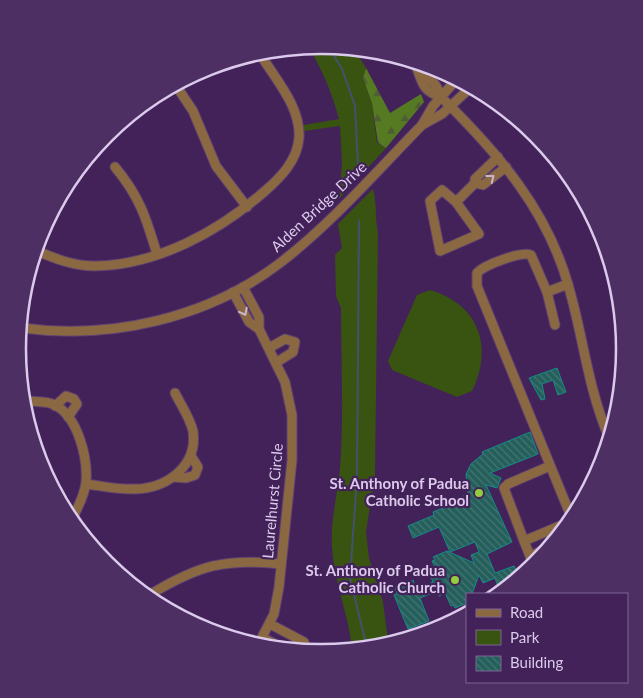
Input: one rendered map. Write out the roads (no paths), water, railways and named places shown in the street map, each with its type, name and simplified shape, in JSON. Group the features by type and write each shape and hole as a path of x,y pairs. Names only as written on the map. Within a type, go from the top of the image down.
{"street":[{"path":"42,253 67,263 95,266 124,262 157,254 200,237 247,207 288,168 299,140 294,111 263,59"},
{"path":"418,70 420,75 429,78 437,85 441,97 498,157 533,205 548,232 568,284 591,382 607,426"},
{"name":"Alden Bridge Drive","path":"27,328 79,331 126,327 172,317 243,287 279,264 315,234 422,125 452,84"},
{"path":"179,90 193,111 216,166 247,207"},
{"name":"Alden Bridge Drive","path":"422,125 450,106 466,92"},
{"path":"456,202 476,183 475,179 498,157"},
{"path":"116,167 138,197 157,254"},
{"path":"476,183 483,185 506,167"},
{"path":"442,190 456,202 479,234 440,251 430,201 442,190"},
{"path":"555,325 547,292 534,259 527,254 483,268 476,279 569,511"},
{"path":"547,292 568,284"},
{"name":"Laurelhurst Circle","path":"243,287 260,317 260,329 277,362 289,395 292,415 292,460 276,605 270,624 262,639"},
{"name":"Laurelhurst Circle","path":"233,292 249,322 260,329"},
{"path":"269,348 285,339 294,342 293,352 277,362"},
{"path":"86,484 138,489 174,477 183,469 191,456 193,431 174,393"},
{"path":"55,406 66,396 74,399 77,404 68,417"},
{"path":"31,402 55,406 68,417 83,453 86,484 75,512"},
{"path":"174,477 186,478 195,475 198,467 191,456"},
{"path":"533,555 530,556 504,488 508,484 550,466"},
{"path":"524,541 557,527"},
{"path":"154,592 179,578 216,564 240,561 281,564"},
{"path":"270,624 304,644"}],"waterway":[{"path":"333,54 342,69 355,106 358,165"},
{"path":"359,221 357,478 350,578 365,641"}],"place":[{"name":"St. Anthony of Padua Catholic School","path":"479,493"},
{"name":"St. Anthony of Padua Catholic Church","path":"455,580"}]}
